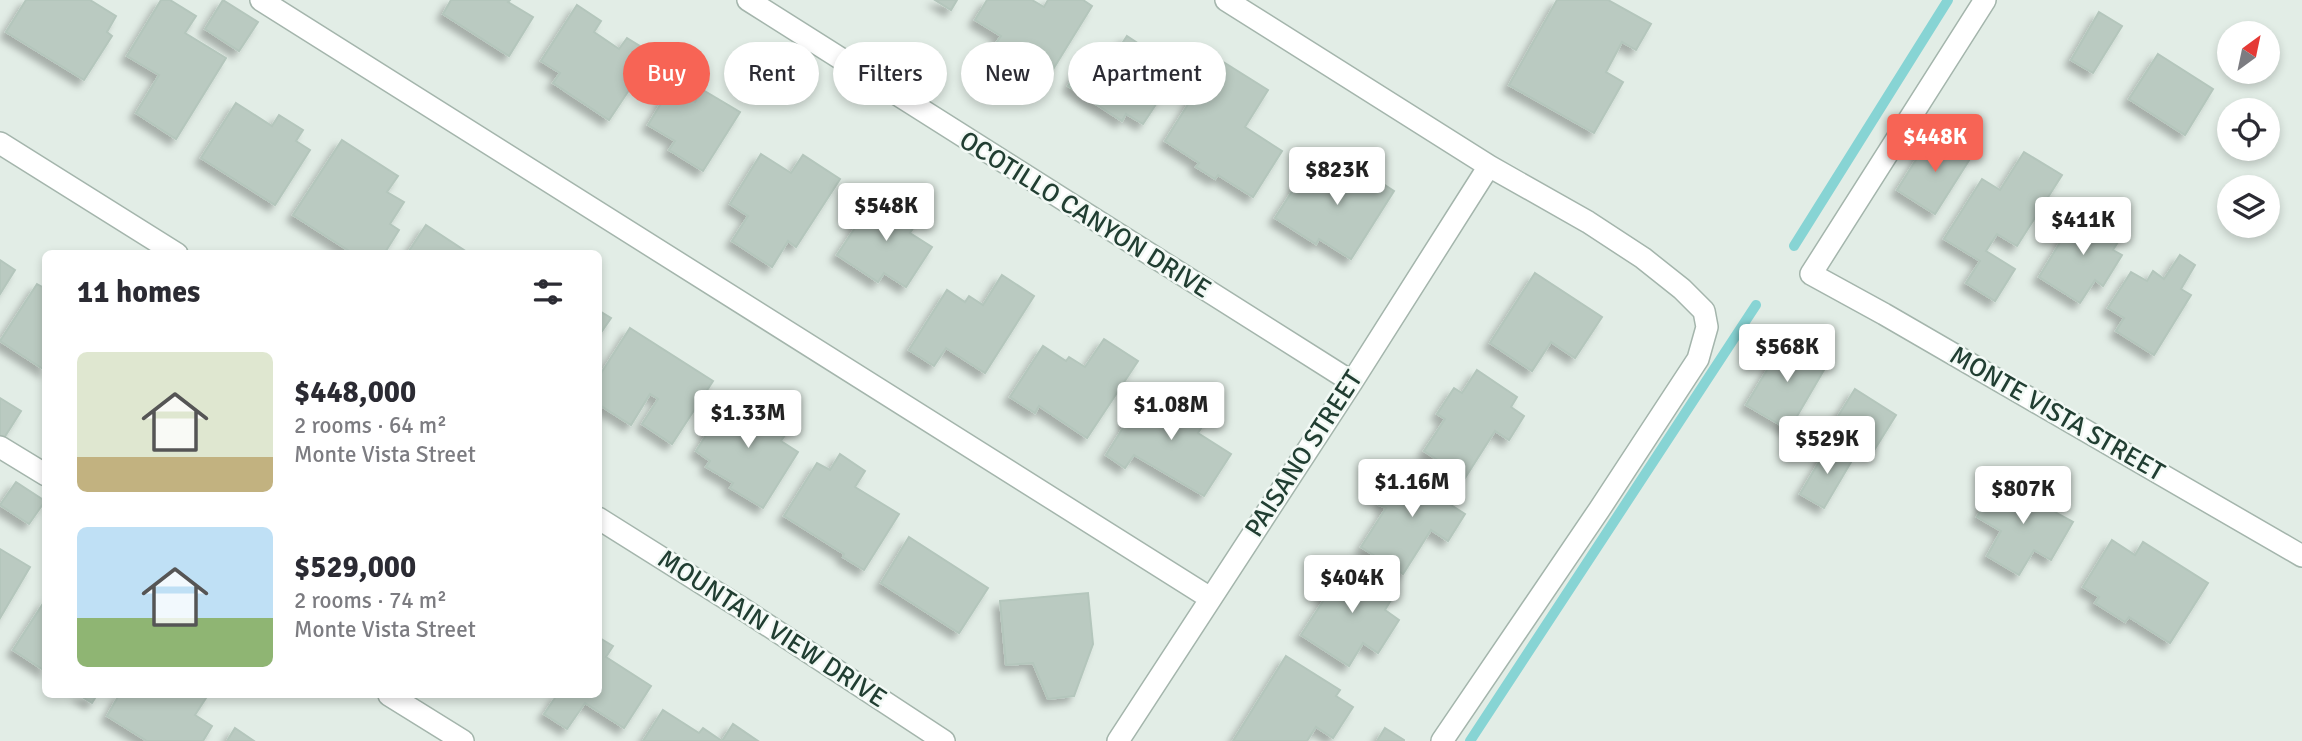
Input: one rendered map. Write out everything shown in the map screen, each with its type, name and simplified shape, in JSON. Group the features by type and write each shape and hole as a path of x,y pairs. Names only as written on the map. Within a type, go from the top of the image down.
{"street":[{"path":"261,0 1210,598"},
{"name":"OCOTILLO CANYON DRIVE","path":"748,0 1352,382"},
{"path":"1226,0 1489,166 1588,222 1643,258 1682,289 1704,311 1707,327 1698,359 1442,741"},
{"name":"MONTE VISTA STREET","path":"1985,0 1811,274 2302,556"},
{"path":"0,143 171,250"},
{"name":"PAISANO STREET","path":"1118,741 1489,166"},
{"path":"0,447 42,473"},
{"name":"MOUNTAIN VIEW DRIVE","path":"602,521 944,741"},
{"path":"394,698 463,741"}],"building":[{"path":"26,0 90,0 116,16 107,32 112,36 84,80 6,32"},
{"path":"161,0 170,0 196,16 185,33 226,58 176,139 136,113 159,75 127,56"},
{"path":"223,0 258,22 239,51 205,29"},
{"path":"451,0 510,0 508,2 533,17 509,56 443,14"},
{"path":"935,0 957,0 951,10"},
{"path":"987,0 1032,0 1044,7 1048,0 1083,0 1092,6 1054,68 1054,42 997,42 1001,36 975,20"},
{"path":"1557,0 1608,0 1651,24 1636,50 1622,42 1606,72 1623,82 1594,133 1509,85"},
{"path":"577,5 601,21 594,32 619,49 623,44 623,99 609,120 553,83 560,73 541,61"},
{"path":"2099,12 2122,26 2093,73 2071,60"},
{"path":"1127,36 1136,42 1123,42"},
{"path":"2158,54 2213,89 2185,135 2129,99"},
{"path":"1226,64 1268,90 1245,127 1282,151 1253,197 1218,175 1215,179 1196,167 1199,163 1165,141 1188,105 1226,105"},
{"path":"710,94 724,105 740,112 703,171 669,150 675,141 648,125 660,105 710,105"},
{"path":"236,103 272,126 279,115 303,130 296,141 310,150 275,205 201,158"},
{"path":"1097,105 1156,105 1143,124 1126,114 1122,121"},
{"path":"1943,135 1973,154 1935,214 1897,190 1926,144 1934,149"},
{"path":"342,140 398,176 387,192 404,202 390,224 399,230 386,250 348,250 293,215"},
{"path":"2024,152 2062,175 2017,246 1997,234 1986,251 2015,269 1995,301 1966,283 1980,261 1944,239 1982,179 2000,190"},
{"path":"761,154 791,173 803,155 840,179 796,247 788,241 772,267 732,241 748,216 730,204"},
{"path":"1337,154 1394,191 1351,259 1319,239 1316,244 1275,218 1298,182 1313,192"},
{"path":"878,193 919,219 910,233 932,247 906,287 884,273 878,282 837,255"},
{"path":"2081,208 2123,234 2113,250 2122,255 2103,286 2095,280 2080,303 2039,277"},
{"path":"426,225 464,250 410,250"},
{"path":"2180,255 2195,265 2181,289 2191,295 2154,355 2116,331 2124,318 2108,308 2131,272 2147,281 2153,271 2164,279"},
{"path":"0,260 15,270 0,294"},
{"path":"1535,273 1602,317 1575,358 1551,342 1532,371 1490,343"},
{"path":"1002,275 1034,296 985,373 946,348 934,366 909,350 947,290 965,302 969,296 983,305"},
{"path":"37,284 42,287 42,368 0,341"},
{"path":"602,312 611,318 602,331"},
{"path":"630,328 713,381 672,444 642,424 658,399 650,394 631,425 602,407 602,372"},
{"path":"1786,338 1828,363 1789,430 1746,405"},
{"path":"1104,339 1138,361 1087,438 1039,406 1035,413 1010,397 1043,346 1066,361 1069,357 1085,367"},
{"path":"1477,370 1517,397 1511,407 1524,416 1509,440 1495,431 1465,478 1424,451 1445,419 1437,414 1454,388 1462,393"},
{"path":"1855,389 1896,415 1873,452 1832,426"},
{"path":"1173,391 1210,415 1198,433 1231,454 1204,496 1134,455 1125,468 1106,455 1144,394 1163,406"},
{"path":"732,394 770,419 775,413 793,424 781,441 798,452 763,508 730,488 733,483 706,467 710,461 696,451"},
{"path":"0,398 21,411 4,438 0,435"},
{"path":"1830,443 1854,457 1824,508 1800,494"},
{"path":"840,454 865,471 855,487 899,514 864,570 784,516 817,463 830,470"},
{"path":"1414,465 1455,492 1448,503 1465,514 1448,541 1431,530 1403,574 1361,547 1386,508 1379,505 1396,480 1402,483"},
{"path":"1998,479 2037,501 2041,494 2060,504 2055,512 2073,522 2051,560 2034,550 2019,575 1987,556 2001,531 1977,517"},
{"path":"16,482 42,499 42,505 29,524 0,505"},
{"path":"909,537 988,588 959,633 881,583"},
{"path":"2112,540 2135,555 2143,542 2208,583 2170,643 2129,617 2125,622 2095,603 2099,597 2083,587"},
{"path":"0,549 30,567 0,618"},
{"path":"1345,559 1396,592 1385,610 1399,620 1378,653 1363,643 1349,666 1301,635 1327,595 1323,593"},
{"path":"1088,593 1093,644 1074,696 1048,699 1033,663 1006,665 1000,601"},
{"path":"42,605 42,669 13,650"},
{"path":"602,639 613,646 606,657 651,686 624,728 585,703 567,729 544,714 555,698 602,698"},
{"path":"1286,656 1340,690 1336,696 1353,707 1333,738 1316,727 1307,741 1233,741"},
{"path":"117,698 206,698 195,715 212,726 203,741 147,741 107,716"},
{"path":"663,710 699,733 703,728 722,741 643,741"},
{"path":"733,724 758,741 722,741"},
{"path":"235,728 254,741 227,741"},
{"path":"1385,728 1404,740 1404,741 1377,741"}],"waterway":[{"path":"1794,246 1948,0"},
{"path":"1470,741 1756,305"}]}
